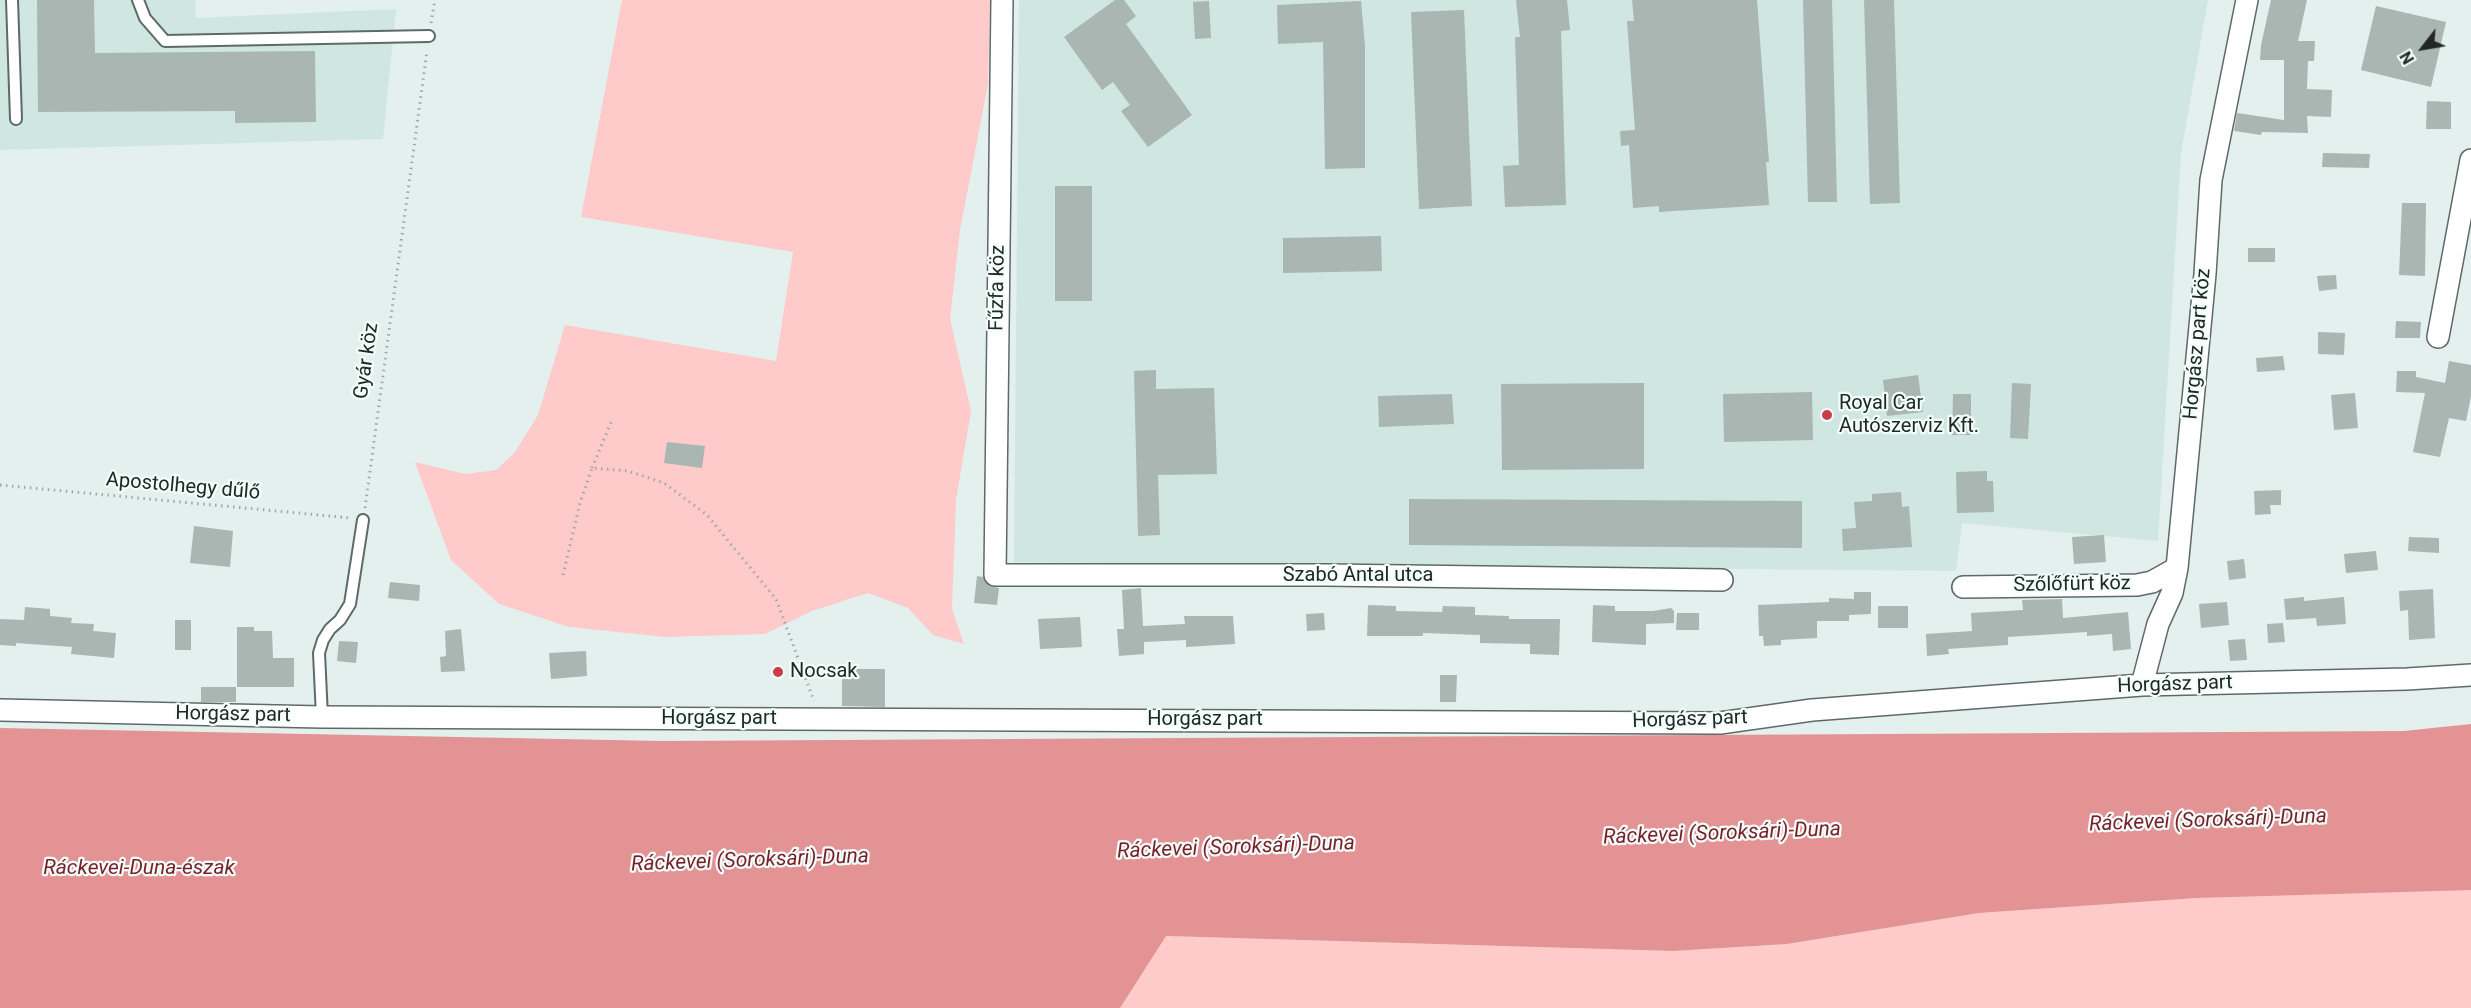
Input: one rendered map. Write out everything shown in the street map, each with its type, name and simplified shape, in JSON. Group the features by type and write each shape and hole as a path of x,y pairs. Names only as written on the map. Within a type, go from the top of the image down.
{"street":[{"name":"Fűzfa köz","path":"995,575 1002,0"},
{"name":"Horgász part köz","path":"2142,685 2157,624 2172,593 2176,568 2204,286 2211,180 2247,0"},
{"path":"2438,337 2471,159"},
{"name":"Szőlőfürt köz","path":"1963,587 2137,585 2152,582 2176,568"},
{"name":"Szabó Antal utca","path":"995,575 1326,575 1722,580"},
{"name":"Horgász part","path":"0,710 322,717 1720,723 1812,710 2142,685 2407,679 2471,675"}],"lane":[{"path":"12,0 16,119"},
{"path":"138,0 145,18 165,41 429,36"},
{"path":"322,717 318,653 326,634 340,620 350,604 363,520"}],"path":[{"name":"Gyár köz","path":"363,520 435,0"},
{"path":"563,575 580,503 612,420"},
{"path":"592,468 628,471 664,483 707,515 776,599 814,700"},
{"name":"Apostolhegy dűlő","path":"0,485 363,520"}],"shaded area":[{"path":"0,0 195,0 196,18 396,9 383,139 0,150"},
{"path":"622,0 990,0 988,84 960,230 950,319 971,411 956,500 952,609 964,644 933,635 908,608 868,593 812,611 765,634 665,637 569,627 499,604 451,560 415,462 465,474 496,470 515,452 538,415 565,325 776,361 793,252 581,217"},
{"path":"1019,0 2208,0 2181,153 2158,541 1962,523 1956,571 1014,562"},
{"path":"2405,890 2471,890 2471,1008 1120,1008 1165,936 1673,951 1787,944 1979,913 2197,898"}],"water":[{"name":"Ráckevei-Duna-észak","path":"2471,724 2471,890 2197,898 1979,913 1787,944 1673,951 1166,936 1120,1008 0,1008 0,728 662,741 2404,731"}],"building":[{"path":"37,0 94,0 95,53 315,51 316,122 235,123 235,111 38,112"},
{"path":"1115,0 1124,0 1136,16 1126,24 1192,115 1148,147 1121,111 1130,105 1113,82 1102,90 1064,37"},
{"path":"1516,0 1567,0 1570,30 1561,31 1566,205 1505,207 1503,166 1519,165 1515,37 1520,37"},
{"path":"1632,0 1757,0 1769,162 1766,162 1769,205 1659,212 1659,206 1633,208 1629,145 1621,146 1620,131 1635,130 1627,21 1634,21"},
{"path":"1803,0 1832,0 1837,202 1808,202"},
{"path":"1864,0 1894,0 1900,203 1870,204"},
{"path":"2271,0 2307,0 2298,41 2315,41 2314,61 2308,61 2307,89 2332,90 2331,117 2307,116 2308,133 2262,132 2261,135 2234,131 2237,113 2284,120 2284,60 2260,60"},
{"path":"1209,1 1211,38 1195,39 1193,2"},
{"path":"1361,1 1365,46 1365,168 1325,169 1323,42 1278,44 1277,5"},
{"path":"2376,6 2446,22 2431,87 2361,70"},
{"path":"1464,10 1472,206 1419,209 1411,12"},
{"path":"2427,101 2451,102 2451,129 2426,129"},
{"path":"2323,153 2370,154 2369,168 2322,167"},
{"path":"1055,186 1092,186 1092,301 1055,301"},
{"path":"2402,203 2426,203 2425,276 2399,275"},
{"path":"1381,236 1382,271 1283,273 1283,238"},
{"path":"2248,248 2275,248 2275,262 2248,262"},
{"path":"2336,275 2337,289 2319,291 2317,276"},
{"path":"2396,321 2421,322 2420,338 2395,338"},
{"path":"2318,332 2345,333 2344,355 2318,354"},
{"path":"2283,356 2285,370 2257,372 2256,358"},
{"path":"2449,361 2471,365 2471,396 2466,421 2449,418 2440,457 2413,452 2425,393 2396,392 2397,371 2416,371 2416,377 2445,383"},
{"path":"1156,370 1156,389 1214,388 1217,474 1158,475 1160,535 1138,536 1134,371"},
{"path":"1918,375 1923,412 1887,416 1883,380"},
{"path":"1644,383 1644,469 1502,470 1501,384"},
{"path":"2012,383 2031,384 2028,439 2010,438"},
{"path":"1812,392 1813,440 1724,442 1723,394"},
{"path":"2355,393 2358,428 2334,430 2331,395"},
{"path":"1452,394 1454,424 1379,427 1378,396"},
{"path":"1953,394 1971,394 1971,435 1952,435"},
{"path":"667,442 705,446 702,468 664,463"},
{"path":"1987,471 1987,481 1993,481 1994,512 1957,513 1956,472"},
{"path":"2281,490 2281,505 2270,505 2271,514 2255,515 2254,491"},
{"path":"1901,492 1902,507 1909,506 1912,547 1843,551 1842,529 1856,528 1854,502 1872,501 1872,494"},
{"path":"1409,499 1802,501 1802,548 1409,545"},
{"path":"194,526 233,531 230,567 190,563"},
{"path":"2104,535 2106,562 2074,564 2072,537"},
{"path":"2409,537 2439,538 2439,553 2408,551"},
{"path":"2376,551 2378,570 2346,573 2344,554"},
{"path":"2244,559 2246,578 2229,580 2227,561"},
{"path":"977,576 983,577 989,586 999,588 997,605 974,603"},
{"path":"390,582 420,585 419,601 388,598"},
{"path":"1141,588 1143,626 1185,624 1184,616 1233,616 1235,644 1186,647 1186,640 1144,642 1144,654 1119,656 1117,629 1124,629 1122,590"},
{"path":"2433,589 2435,638 2409,640 2408,610 2400,611 2399,591"},
{"path":"1854,592 1871,592 1871,614 1849,615 1849,621 1817,621 1817,638 1781,640 1781,645 1764,646 1763,636 1759,636 1758,605 1829,602 1829,598 1854,599"},
{"path":"2304,597 2304,601 2344,597 2346,624 2317,626 2316,618 2286,620 2284,599"},
{"path":"2062,599 2063,618 2128,612 2131,649 2113,651 2112,634 2087,636 2087,632 2008,637 2008,645 1948,649 1949,654 1927,656 1926,634 1972,631 1971,613 2023,610 2022,600"},
{"path":"2227,602 2229,625 2201,628 2199,604"},
{"path":"1368,605 1396,606 1396,611 1442,612 1443,606 1475,607 1475,615 1509,616 1509,619 1560,619 1559,655 1530,654 1530,644 1480,643 1480,635 1423,633 1423,636 1367,636"},
{"path":"1593,605 1615,606 1615,611 1653,611 1671,608 1674,611 1674,623 1646,624 1646,645 1592,642"},
{"path":"1878,606 1908,606 1908,628 1878,628"},
{"path":"25,607 50,609 50,616 72,618 71,623 94,624 93,631 116,633 114,658 71,654 72,647 16,643 16,646 0,645 0,619 24,620"},
{"path":"1324,613 1325,630 1307,631 1306,614"},
{"path":"1677,613 1699,613 1699,630 1676,630"},
{"path":"1080,617 1082,647 1040,649 1038,619"},
{"path":"175,620 191,620 191,650 175,650"},
{"path":"2283,623 2285,642 2268,643 2267,624"},
{"path":"237,627 254,627 254,631 272,631 273,658 294,658 294,687 237,687"},
{"path":"461,629 465,671 441,672 440,657 446,656 445,631"},
{"path":"2245,639 2247,660 2230,661 2228,640"},
{"path":"339,641 358,642 356,663 337,661"},
{"path":"586,651 587,676 551,679 549,653"},
{"path":"842,669 885,669 885,707 842,706"},
{"path":"1440,675 1457,675 1456,702 1440,702"},
{"path":"201,687 236,687 236,702 201,702"}],"place":[{"name":"Royal Car Autószerviz Kft.","path":"1827,415"},
{"name":"Nocsak","path":"778,672"}],"water label":[{"name":"Ráckevei (Soroksári)-Duna","path":"2208,821"},
{"name":"Ráckevei (Soroksári)-Duna","path":"1722,834"},
{"name":"Ráckevei (Soroksári)-Duna","path":"1236,848"},
{"name":"Ráckevei (Soroksári)-Duna","path":"750,861"}]}
